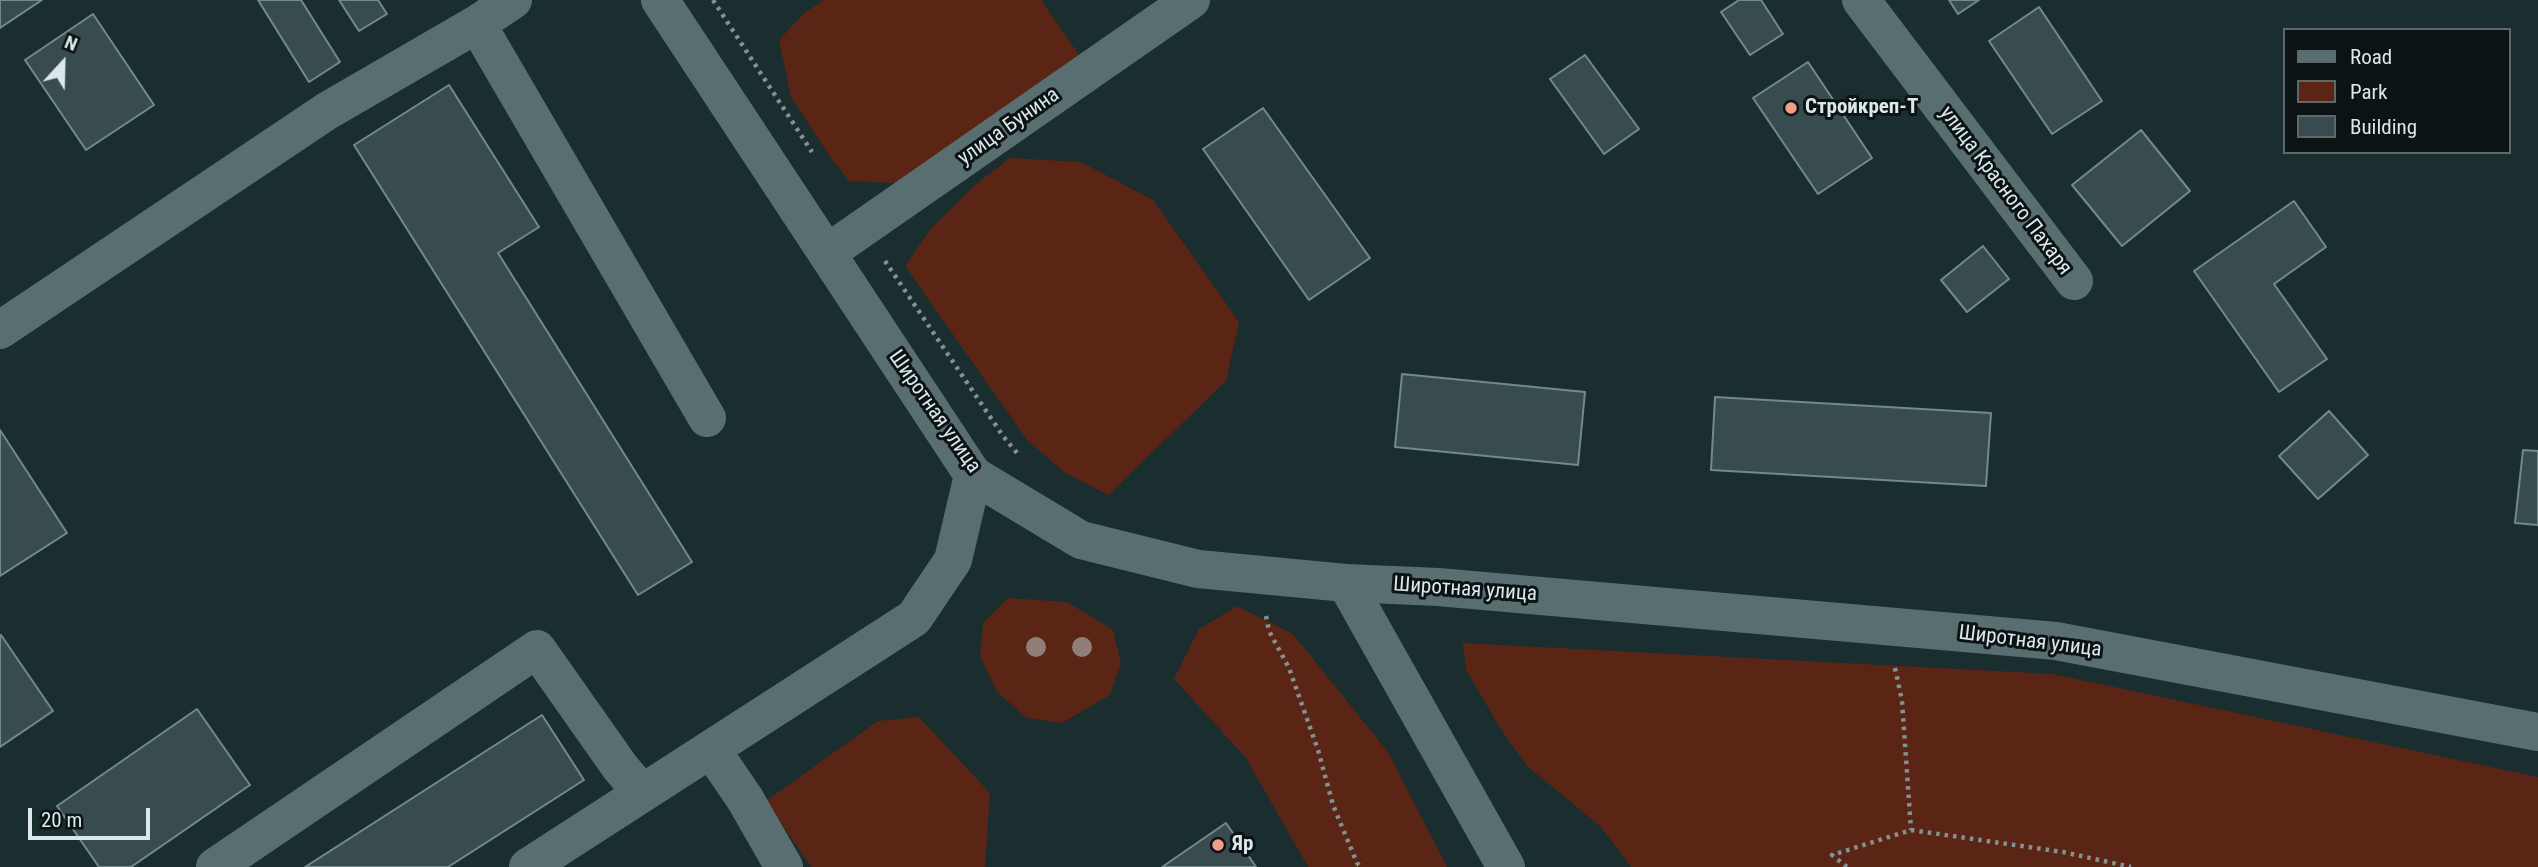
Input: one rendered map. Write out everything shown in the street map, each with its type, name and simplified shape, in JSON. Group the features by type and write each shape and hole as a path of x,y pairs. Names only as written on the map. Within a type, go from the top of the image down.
{"street":[{"path":"0,330 327,111 477,24 513,0"},
{"name":"Широтная улица","path":"660,0 973,475 1081,540 1198,569 1346,583 1451,588 2056,641 2538,732"},
{"name":"улица Бунина","path":"827,253 1191,0"},
{"name":"улица Красного Пахаря","path":"1861,0 2074,281"},
{"path":"477,24 708,418"},
{"path":"528,867 914,618 953,560 973,475"},
{"path":"1346,583 1506,867"},
{"path":"215,867 537,649 620,767 642,793"},
{"path":"711,749 746,799 784,867"}],"path":[{"path":"713,0 818,160"},
{"path":"862,229 1003,436 1024,461"},
{"path":"1265,606 1269,631 1289,668 1334,805 1361,867"},
{"path":"1886,626 1902,701 1911,830"},
{"path":"1847,867 1832,855 1911,830 2063,852 2131,867"}],"green space":[{"path":"824,0 1041,0 1081,58 895,183 849,181 791,97 779,40 803,14"},
{"path":"1010,158 1081,162 1153,200 1239,322 1226,381 1108,495 1064,472 1027,440 905,266 932,227 976,184"},
{"path":"1008,598 1067,602 1113,630 1121,663 1110,695 1062,723 1027,718 997,692 980,656 983,623"},
{"path":"1237,606 1293,634 1388,752 1447,867 1308,867 1246,758 1174,679 1199,629"},
{"path":"1463,643 2053,674 2538,777 2538,867 1631,867 1600,826 1527,766 1500,728 1466,670"},
{"path":"919,717 990,793 985,867 811,867 766,801 878,721"}],"building":[{"path":"0,0 42,0 0,28"},
{"path":"258,0 301,0 340,62 309,82"},
{"path":"339,0 378,0 387,14 359,31"},
{"path":"1739,0 1761,0 1783,34 1750,55 1721,12"},
{"path":"1949,0 1979,0 1958,14"},
{"path":"2039,7 2102,101 2052,134 1989,41"},
{"path":"93,14 154,105 86,150 25,60"},
{"path":"1585,55 1639,129 1604,154 1550,79"},
{"path":"1808,62 1872,158 1818,194 1753,98"},
{"path":"449,85 539,227 498,253 692,562 638,595 354,145"},
{"path":"1263,108 1370,258 1309,300 1203,149"},
{"path":"2141,130 2190,191 2122,246 2072,185"},
{"path":"2294,201 2326,247 2274,284 2327,359 2279,392 2194,271"},
{"path":"1983,246 2009,279 1967,312 1941,280"},
{"path":"1402,374 1585,392 1578,465 1395,447"},
{"path":"1715,397 1991,413 1986,486 1711,470"},
{"path":"2329,411 2368,455 2318,499 2279,456"},
{"path":"0,430 67,533 0,576"},
{"path":"2523,450 2538,451 2538,525 2515,523"},
{"path":"0,636 53,711 0,747"},
{"path":"197,709 250,785 131,867 99,867 57,806"},
{"path":"542,715 584,780 448,867 305,867"},
{"name":"Яр","path":"1226,823 1256,867 1162,867"}],"place":[{"name":"Стройкреп-Т","path":"1791,108"},
{"name":"Яр","path":"1218,845"}]}
